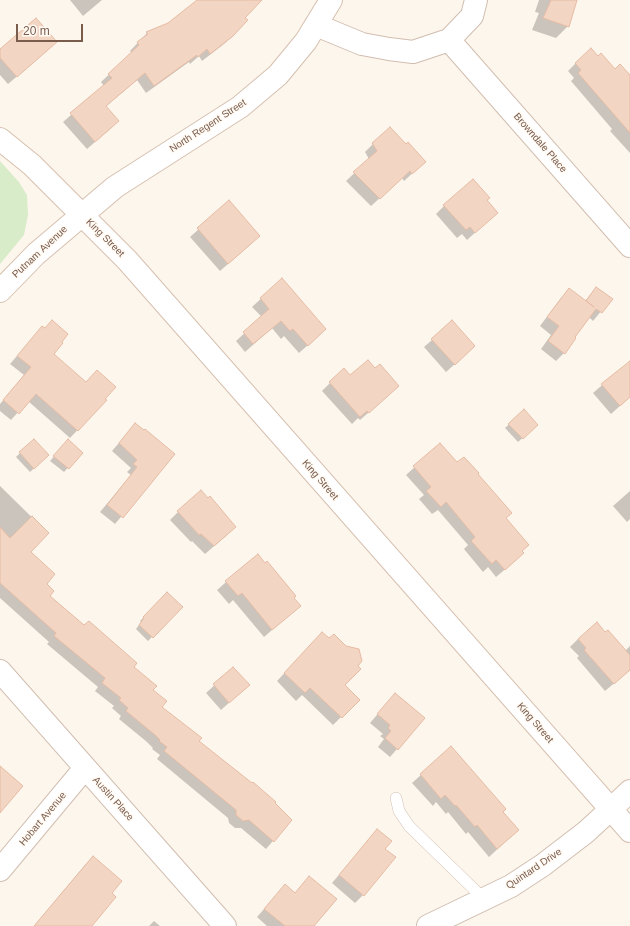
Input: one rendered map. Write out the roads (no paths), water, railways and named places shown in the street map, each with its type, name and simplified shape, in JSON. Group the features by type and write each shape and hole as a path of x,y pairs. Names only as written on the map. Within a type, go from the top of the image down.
{"street":[{"name":"North Regent Street","path":"81,214 115,187 240,107 278,75 306,41 332,0"},
{"path":"316,25 362,44 413,52 449,40 472,16 476,0"},
{"name":"Browndale Place","path":"449,40 630,246"},
{"name":"King Street","path":"0,139 32,165 138,272 630,831"},
{"name":"Putnam Avenue","path":"0,292 36,254 81,214"},
{"name":"Austin Place","path":"0,671 225,926"},
{"name":"Hobart Avenue","path":"0,870 85,768"},
{"name":"Quintard Drive","path":"428,926 454,920 484,899 510,886 543,865 586,832 630,791"}],"lane":[{"path":"396,798 399,811 409,826 484,899"}]}
